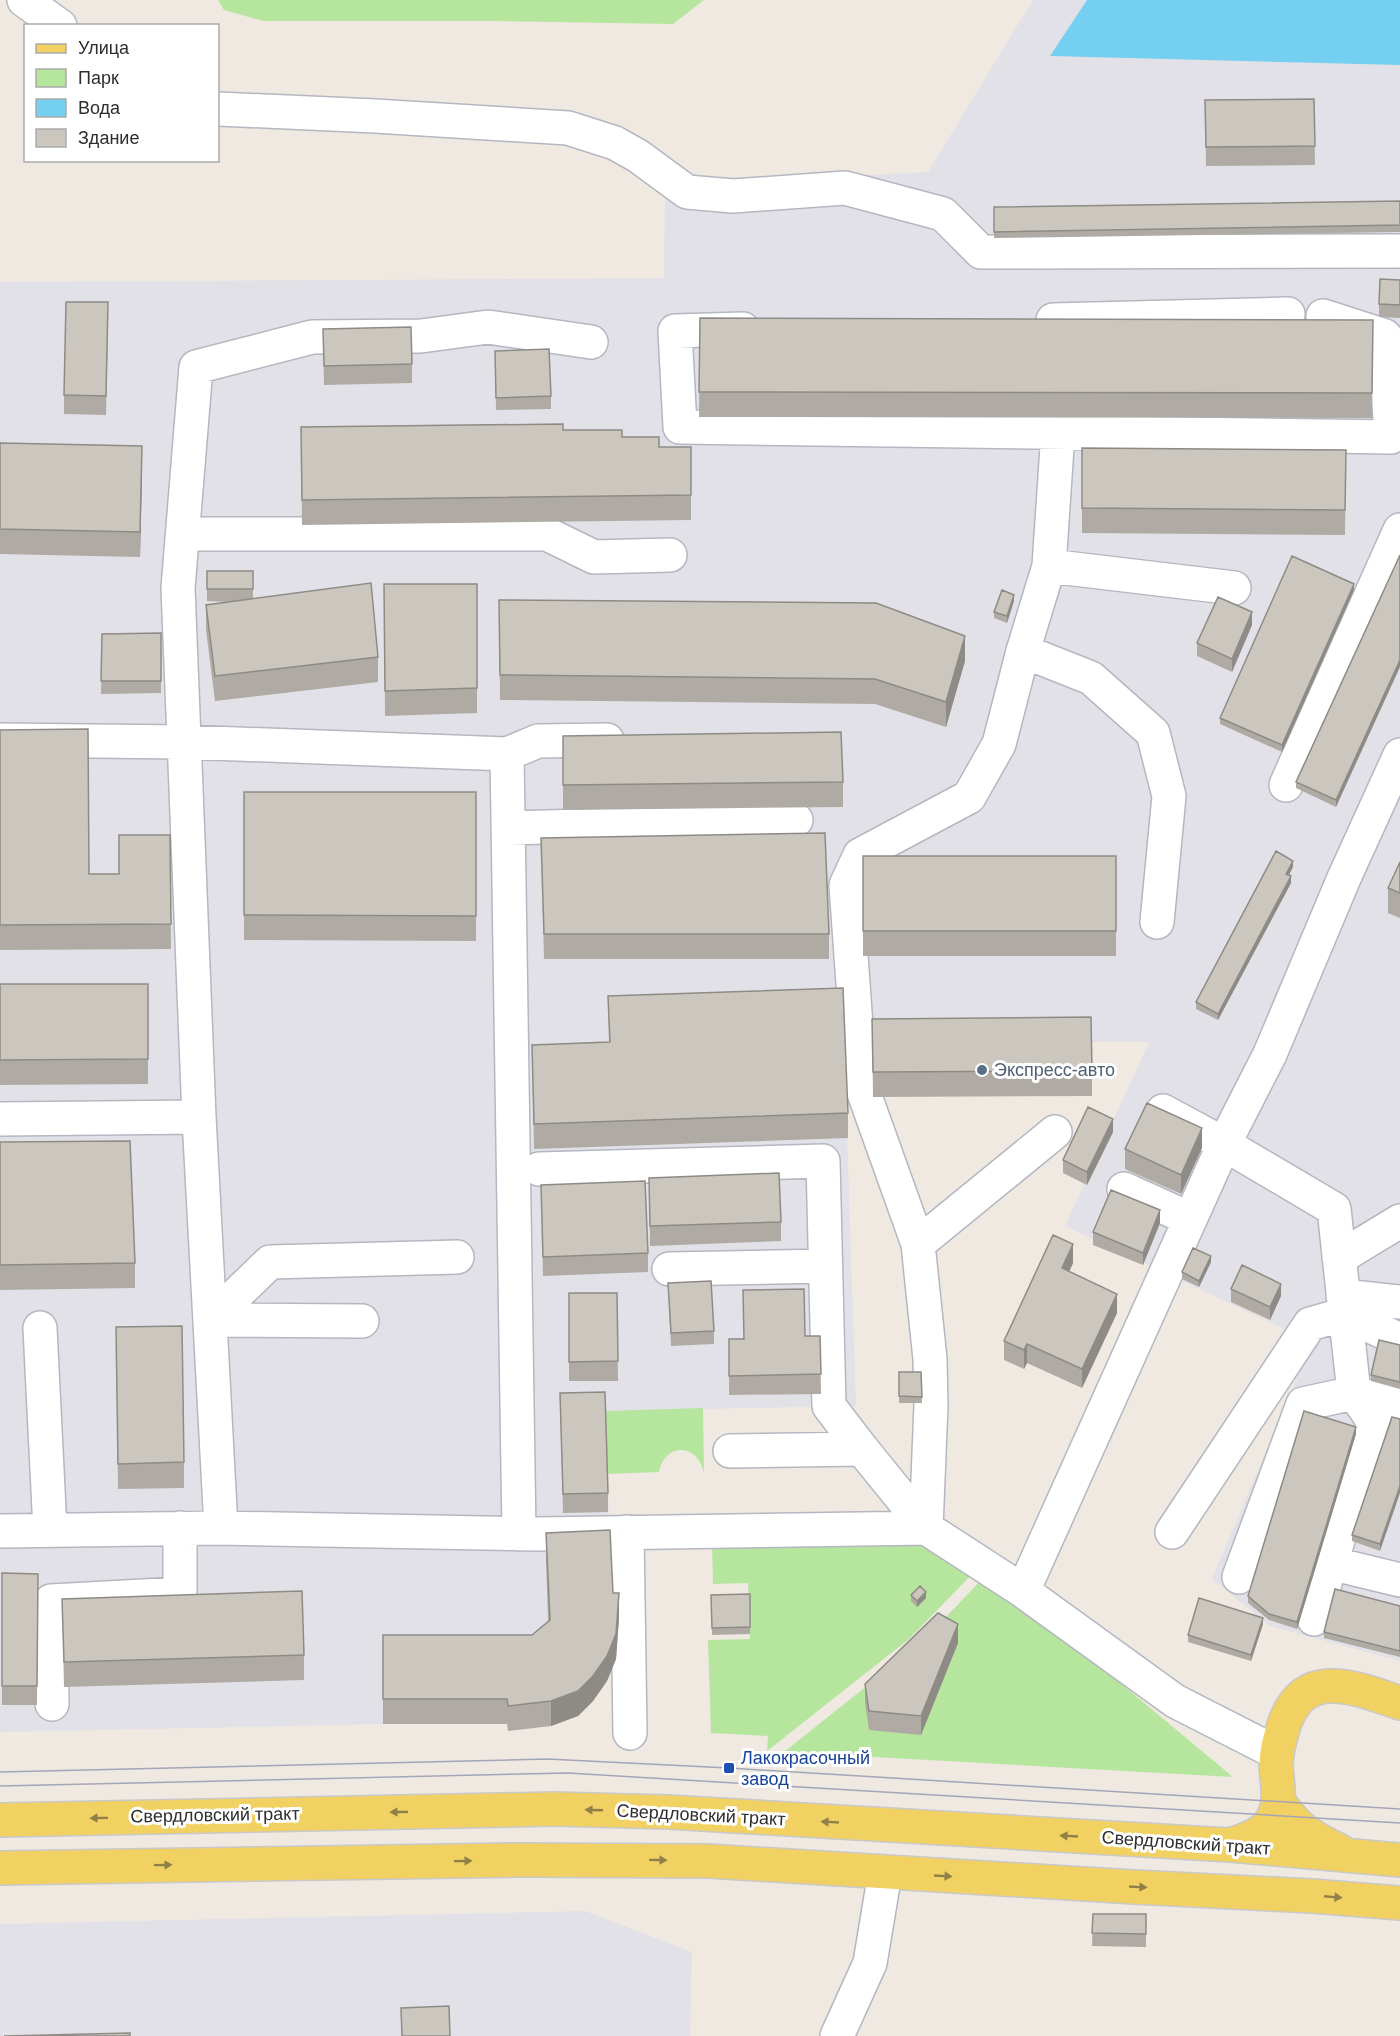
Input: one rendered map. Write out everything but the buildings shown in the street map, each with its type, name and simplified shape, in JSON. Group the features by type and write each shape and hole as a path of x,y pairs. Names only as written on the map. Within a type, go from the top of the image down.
{"main road":[{"path":"1230,1845 1249,1839 1270,1823 1279,1802 1277,1753 1288,1712 1299,1698 1323,1685 1360,1689 1400,1703"},
{"path":"1279,1802 1301,1829 1349,1855"},
{"name":"Свердловский тракт","path":"0,1820 554,1809 668,1812 1230,1845 1400,1860"},
{"path":"885,1873 889,1825"},
{"path":"0,1868 626,1860 708,1861 1400,1903"}],"street":[{"path":"24,0 57,24"},
{"path":"219,109 568,128 615,143 638,156 687,192 733,196 845,188 943,214 981,252 1400,251"},
{"path":"1029,321 1288,314"},
{"path":"769,328 675,331 680,427 1391,437 1385,336 1323,316"},
{"path":"221,1528 199,1117 178,588 196,367 312,337 421,336 488,327 591,342"},
{"path":"926,1528 931,1405 930,1359 918,1244 860,1082 846,885 860,855 969,797 999,744 1023,651 1049,566 1058,432"},
{"path":"1286,785 1400,530"},
{"path":"183,534 547,534 594,557 670,555"},
{"path":"1049,566 1234,588"},
{"path":"1023,651 1091,678 1153,733 1169,796 1157,922"},
{"path":"0,740 184,742 507,754 538,741 634,740"},
{"path":"507,754 519,1534"},
{"path":"1023,1591 1224,1144 1270,1054 1344,878 1400,755"},
{"path":"508,828 796,820"},
{"path":"512,1052 546,1051"},
{"path":"1153,1106 1224,1144 1334,1209 1354,1393 1374,1422 1314,1619"},
{"path":"0,1119 199,1117"},
{"path":"918,1244 1054,1132"},
{"path":"539,1169 823,1161 828,1406 926,1528 1023,1591 1174,1701 1277,1753"},
{"path":"1124,1189 1190,1219"},
{"path":"1339,1258 1400,1221"},
{"path":"210,1320 270,1262 457,1257"},
{"path":"669,1269 825,1266"},
{"path":"1172,1532 1310,1324 1344,1305 1400,1302"},
{"path":"1344,1305 1400,1340"},
{"path":"210,1320 362,1321"},
{"path":"40,1328 50,1530"},
{"path":"1239,1577 1303,1404 1354,1393 1400,1405"},
{"path":"730,1451 862,1449"},
{"path":"52,1704 51,1601 180,1594 180,1528"},
{"path":"0,1531 221,1528 519,1534 926,1528"},
{"path":"627,1532 630,1733"},
{"path":"1330,1563 1400,1580"},
{"path":"837,2036 870,1963 885,1873"}],"shaded area":[{"path":"1033,0 1400,0 1400,1661 1270,1626 1212,1579 1312,1342 1065,1226 1149,1042 844,1042 856,1406 605,1411 613,1618 578,1716 551,1726 508,1731 507,1724 383,1724 0,1732 0,282 664,278 665,181 788,179 928,172"},
{"path":"585,1911 692,1952 690,2036 0,2036 0,1924"}],"green space":[{"path":"218,0 704,0 673,24 263,21 224,10"},
{"path":"703,1408 704,1473 701,1463 695,1456 682,1450 668,1455 662,1462 659,1472 607,1474 605,1411"},
{"path":"930,1540 979,1567 909,1639 767,1751 768,1736 711,1733 708,1640 750,1639 748,1583 713,1584 712,1545"},
{"path":"988,1573 1233,1777 784,1752 923,1641"}],"water":[{"path":"1087,0 1400,0 1400,65 1050,56"}],"tram line":[{"path":"0,1772 547,1759 1400,1809"},
{"path":"0,1786 568,1773 1400,1823"}],"place":[{"name":"Экспресс-авто","path":"982,1070"},
{"name":"Лакокрасочный завод","path":"729,1768"}]}
